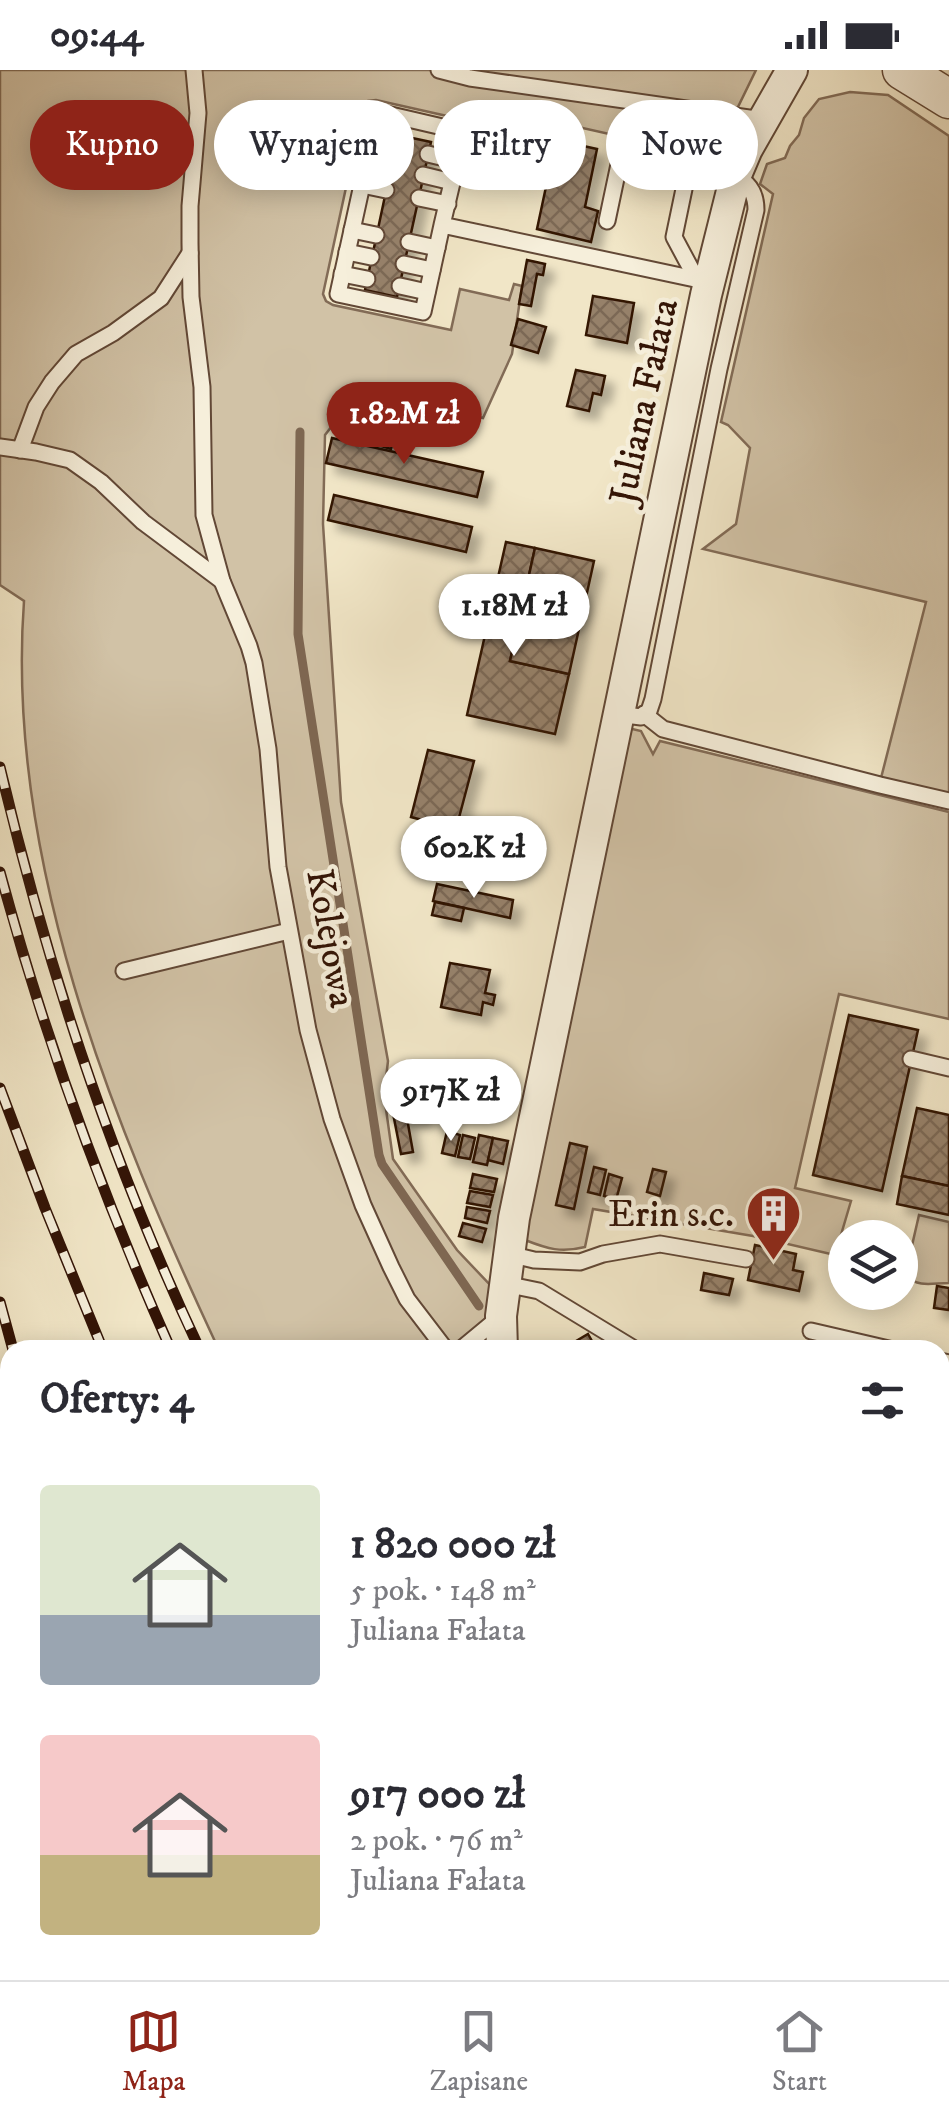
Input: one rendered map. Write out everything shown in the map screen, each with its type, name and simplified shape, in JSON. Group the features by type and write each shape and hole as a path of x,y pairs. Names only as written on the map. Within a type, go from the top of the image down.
{"street":[{"name":"Juliana Fałata","path":"758,130 792,70"},
{"path":"902,70 949,99"},
{"name":"Juliana Fałata","path":"502,1340 509,1254 546,1058 631,714 695,417 703,281 732,190"}],"lane":[{"name":"Kolejowa","path":"194,70 198,113 190,253 202,386 204,515 222,581 254,662 268,749 278,867 308,1030 332,1119 363,1205 407,1299 438,1340"},
{"path":"439,70 470,78 764,120"},
{"path":"428,154 434,155"},
{"path":"424,175 434,178"},
{"path":"361,190 338,294 423,312 451,190"},
{"path":"607,221 614,190"},
{"path":"684,190 674,238 703,281"},
{"path":"631,714 649,711 672,649 695,417 756,210 752,190"},
{"path":"419,198 448,204"},
{"path":"442,226 703,281"},
{"path":"352,230 376,235"},
{"path":"409,242 437,248"},
{"path":"347,252 372,258"},
{"path":"20,450 36,407 76,354 161,298 190,253"},
{"path":"404,264 432,270"},
{"path":"342,274 367,280"},
{"path":"400,286 428,292"},
{"path":"0,447 70,460 143,522 222,581"},
{"path":"631,714 662,729 949,800"},
{"path":"124,971 289,931"},
{"path":"911,1060 949,1068"},
{"path":"509,1254 534,1260 580,1262 660,1244 746,1259"},
{"path":"505,1284 539,1292 619,1340"},
{"path":"472,1340 501,1316"},
{"path":"810,1331 849,1340"}],"shaded area":[{"path":"0,70 756,70 741,100 606,100 606,133 586,129 586,100 434,100 434,113 414,109 414,100 214,100 214,190 345,190 323,294 326,301 451,330 460,289 509,300 514,284 522,286 512,354 483,418 360,390 325,435 323,524 341,802 388,1061 384,1095 393,1159 457,1250 492,1287 489,1340 214,1340 105,1080 74,986 49,891 31,795 23,698 24,601 0,585"},
{"path":"850,92 888,95 949,136 949,795 880,782 926,602 703,549 736,524 750,448 721,422 773,194 760,184 767,164 785,158 804,118 819,99"},
{"path":"628,728 641,731 653,754 660,741 949,812 949,1019 839,994 795,1188 851,1201 845,1220 828,1220 828,1253 753,1236 593,1209 585,1247 555,1249 525,1240"},
{"path":"919,1215 949,1222 949,1283 918,1282"}],"building":[{"path":"414,138 431,142 397,297 365,290 386,190 414,190"},
{"path":"586,147 597,149 585,207 598,211 591,242 537,229 545,190 586,190"},
{"path":"527,260 545,264 543,275 537,274 531,306 519,304"},
{"path":"593,296 634,303 627,343 586,335"},
{"path":"518,319 546,327 538,353 511,345"},
{"path":"576,370 605,376 601,395 593,393 589,411 567,406"},
{"path":"363,390 404,402 401,411 409,414 406,425 398,423 391,449 350,437"},
{"path":"332,438 483,472 477,497 326,463"},
{"path":"334,495 472,527 466,552 328,520"},
{"path":"506,542 535,548 510,661 569,674 555,734 467,715"},
{"path":"535,548 594,561 569,674 510,661"},
{"path":"428,750 474,761 456,829 411,817"},
{"path":"494,833 521,839 517,855 490,850"},
{"path":"437,884 513,900 510,918 433,901"},
{"path":"435,902 464,908 461,921 432,915"},
{"path":"450,963 490,970 485,993 495,995 493,1005 483,1002 481,1015 441,1007"},
{"path":"849,1015 918,1030 882,1191 813,1175"},
{"path":"427,1069 442,1072 437,1096 422,1093"},
{"path":"445,1073 459,1076 452,1099 439,1096"},
{"path":"419,1091 423,1117 411,1119 406,1094"},
{"path":"403,1096 413,1152 401,1154 390,1098"},
{"path":"917,1108 949,1115 949,1186 902,1176"},
{"path":"447,1131 460,1135 455,1156 442,1153"},
{"path":"463,1135 475,1138 470,1159 458,1157"},
{"path":"479,1135 493,1138 487,1165 473,1162"},
{"path":"493,1138 508,1141 503,1164 488,1160"},
{"path":"570,1143 587,1147 574,1209 556,1205"},
{"path":"594,1167 606,1170 600,1195 588,1192"},
{"path":"653,1169 666,1172 660,1196 647,1192"},
{"path":"473,1174 497,1179 494,1192 470,1188"},
{"path":"609,1174 622,1178 616,1200 604,1196"},
{"path":"902,1176 949,1186 949,1215 897,1204"},
{"path":"470,1191 493,1195 490,1207 467,1203"},
{"path":"467,1207 490,1211 487,1223 465,1218"},
{"path":"463,1223 486,1229 482,1242 459,1236"},
{"name":"Erin s.c.","path":"755,1245 796,1254 793,1270 803,1272 799,1291 748,1280"},
{"path":"704,1273 733,1279 729,1295 701,1290"},
{"path":"937,1286 949,1288 949,1310 934,1308"}],"waterway":[{"path":"300,432 298,634 379,1155 479,1306"}],"railway":[{"path":"0,767 39,916 85,1064 138,1209 195,1340"},
{"path":"0,872 76,1114 167,1340"},
{"path":"0,1088 99,1340"},
{"path":"0,1302 10,1340"}],"place":[{"name":"Erin s.c.","path":"773,1262"}]}
